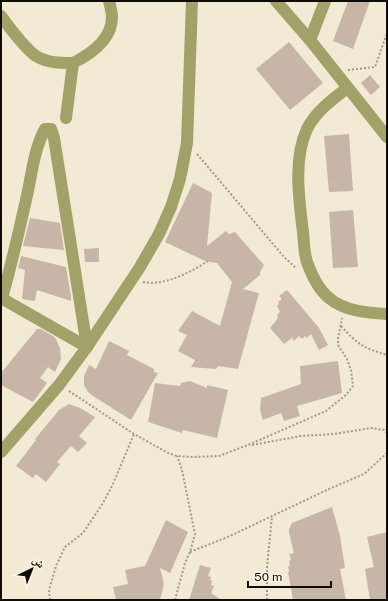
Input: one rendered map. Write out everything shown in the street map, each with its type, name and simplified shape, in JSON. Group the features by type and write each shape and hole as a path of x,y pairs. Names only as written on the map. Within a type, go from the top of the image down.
{"street":[{"path":"1,452 60,385 87,347 132,279 159,234 171,207 180,179 187,142 192,1"},
{"path":"276,1 310,40 387,137"},
{"path":"310,40 325,1"},
{"path":"1,16 36,56 49,61 73,63 96,49 109,31 112,16 109,2"},
{"path":"66,118 73,63"},
{"path":"347,88 322,108 314,118 307,130 302,145 299,162 299,180 301,218 307,261 313,279 330,299 343,307 359,311 387,314"},
{"path":"45,129 50,129 54,138 87,347 1,298 11,266 41,136 45,129"}],"path":[{"path":"334,72 375,67 386,40 387,33"},
{"path":"187,142 220,183 284,257 299,271"},
{"path":"132,279 144,283 160,283 193,271 208,261"},
{"path":"60,385 134,434 168,453 177,456 192,457 219,456 248,446 326,411 346,395 353,386 351,370 338,345 343,307"},
{"path":"341,326 352,338 366,349 387,355"},
{"path":"248,446 301,436 334,434 371,428 384,430 387,433"},
{"path":"50,600 49,590 56,566 65,548 83,533 103,503 113,484 134,434"},
{"path":"190,552 230,536 328,488 364,474 387,453"},
{"path":"175,600 195,534 182,470 177,456"},
{"path":"267,600 267,567 272,516"}],"building":[{"path":"348,1 370,1 353,49 333,41"},
{"path":"289,42 323,83 290,110 256,69"},
{"path":"370,75 380,87 371,95 361,83"},
{"path":"349,134 353,191 329,192 324,136"},
{"path":"193,183 212,193 207,246 226,231 229,234 235,232 264,265 260,275 243,289 259,293 238,369 218,366 216,369 191,367 195,360 178,351 187,335 178,331 192,311 220,326 232,282 217,263 205,261 165,242"},
{"path":"353,210 358,267 333,268 329,212"},
{"path":"30,218 60,223 64,250 23,246"},
{"path":"99,248 99,262 85,262 84,249"},
{"path":"21,256 66,267 71,301 37,290 35,301 22,299 25,270 18,268"},
{"path":"287,290 319,328 328,345 319,350 311,334 307,338 305,336 302,339 299,336 294,341 292,338 284,344 270,328 278,318 277,315 280,312 277,306 279,304 278,302 282,299 279,296"},
{"path":"37,329 41,329 56,339 60,348 61,359 55,372 48,367 40,378 47,383 33,402 1,385 1,373"},
{"path":"109,341 129,351 127,355 154,369 154,372 158,373 131,420 93,396 88,392 84,385 84,376 89,365 96,369"},
{"path":"338,361 342,393 297,406 300,416 284,421 281,413 263,420 260,410 261,398 301,384 300,366"},
{"path":"190,381 207,388 207,385 228,390 217,438 183,430 182,433 148,422 155,383 180,386 181,383"},
{"path":"69,404 80,408 95,417 79,436 87,443 78,452 71,446 57,462 60,464 46,482 36,474 33,478 16,466 36,440 35,439 59,410"},
{"path":"332,507 340,536 345,568 340,569 346,600 293,600 288,566 290,566 289,561 291,560 289,554 294,553 289,529 292,523"},
{"path":"166,520 188,532 170,573 160,568 164,584 160,600 116,600 113,587 128,584 125,570 145,566"},
{"path":"387,532 387,600 370,600 365,569 374,567 367,537"},
{"path":"200,565 211,568 208,576 211,577 211,585 214,586 211,593 222,600 189,600"}]}
